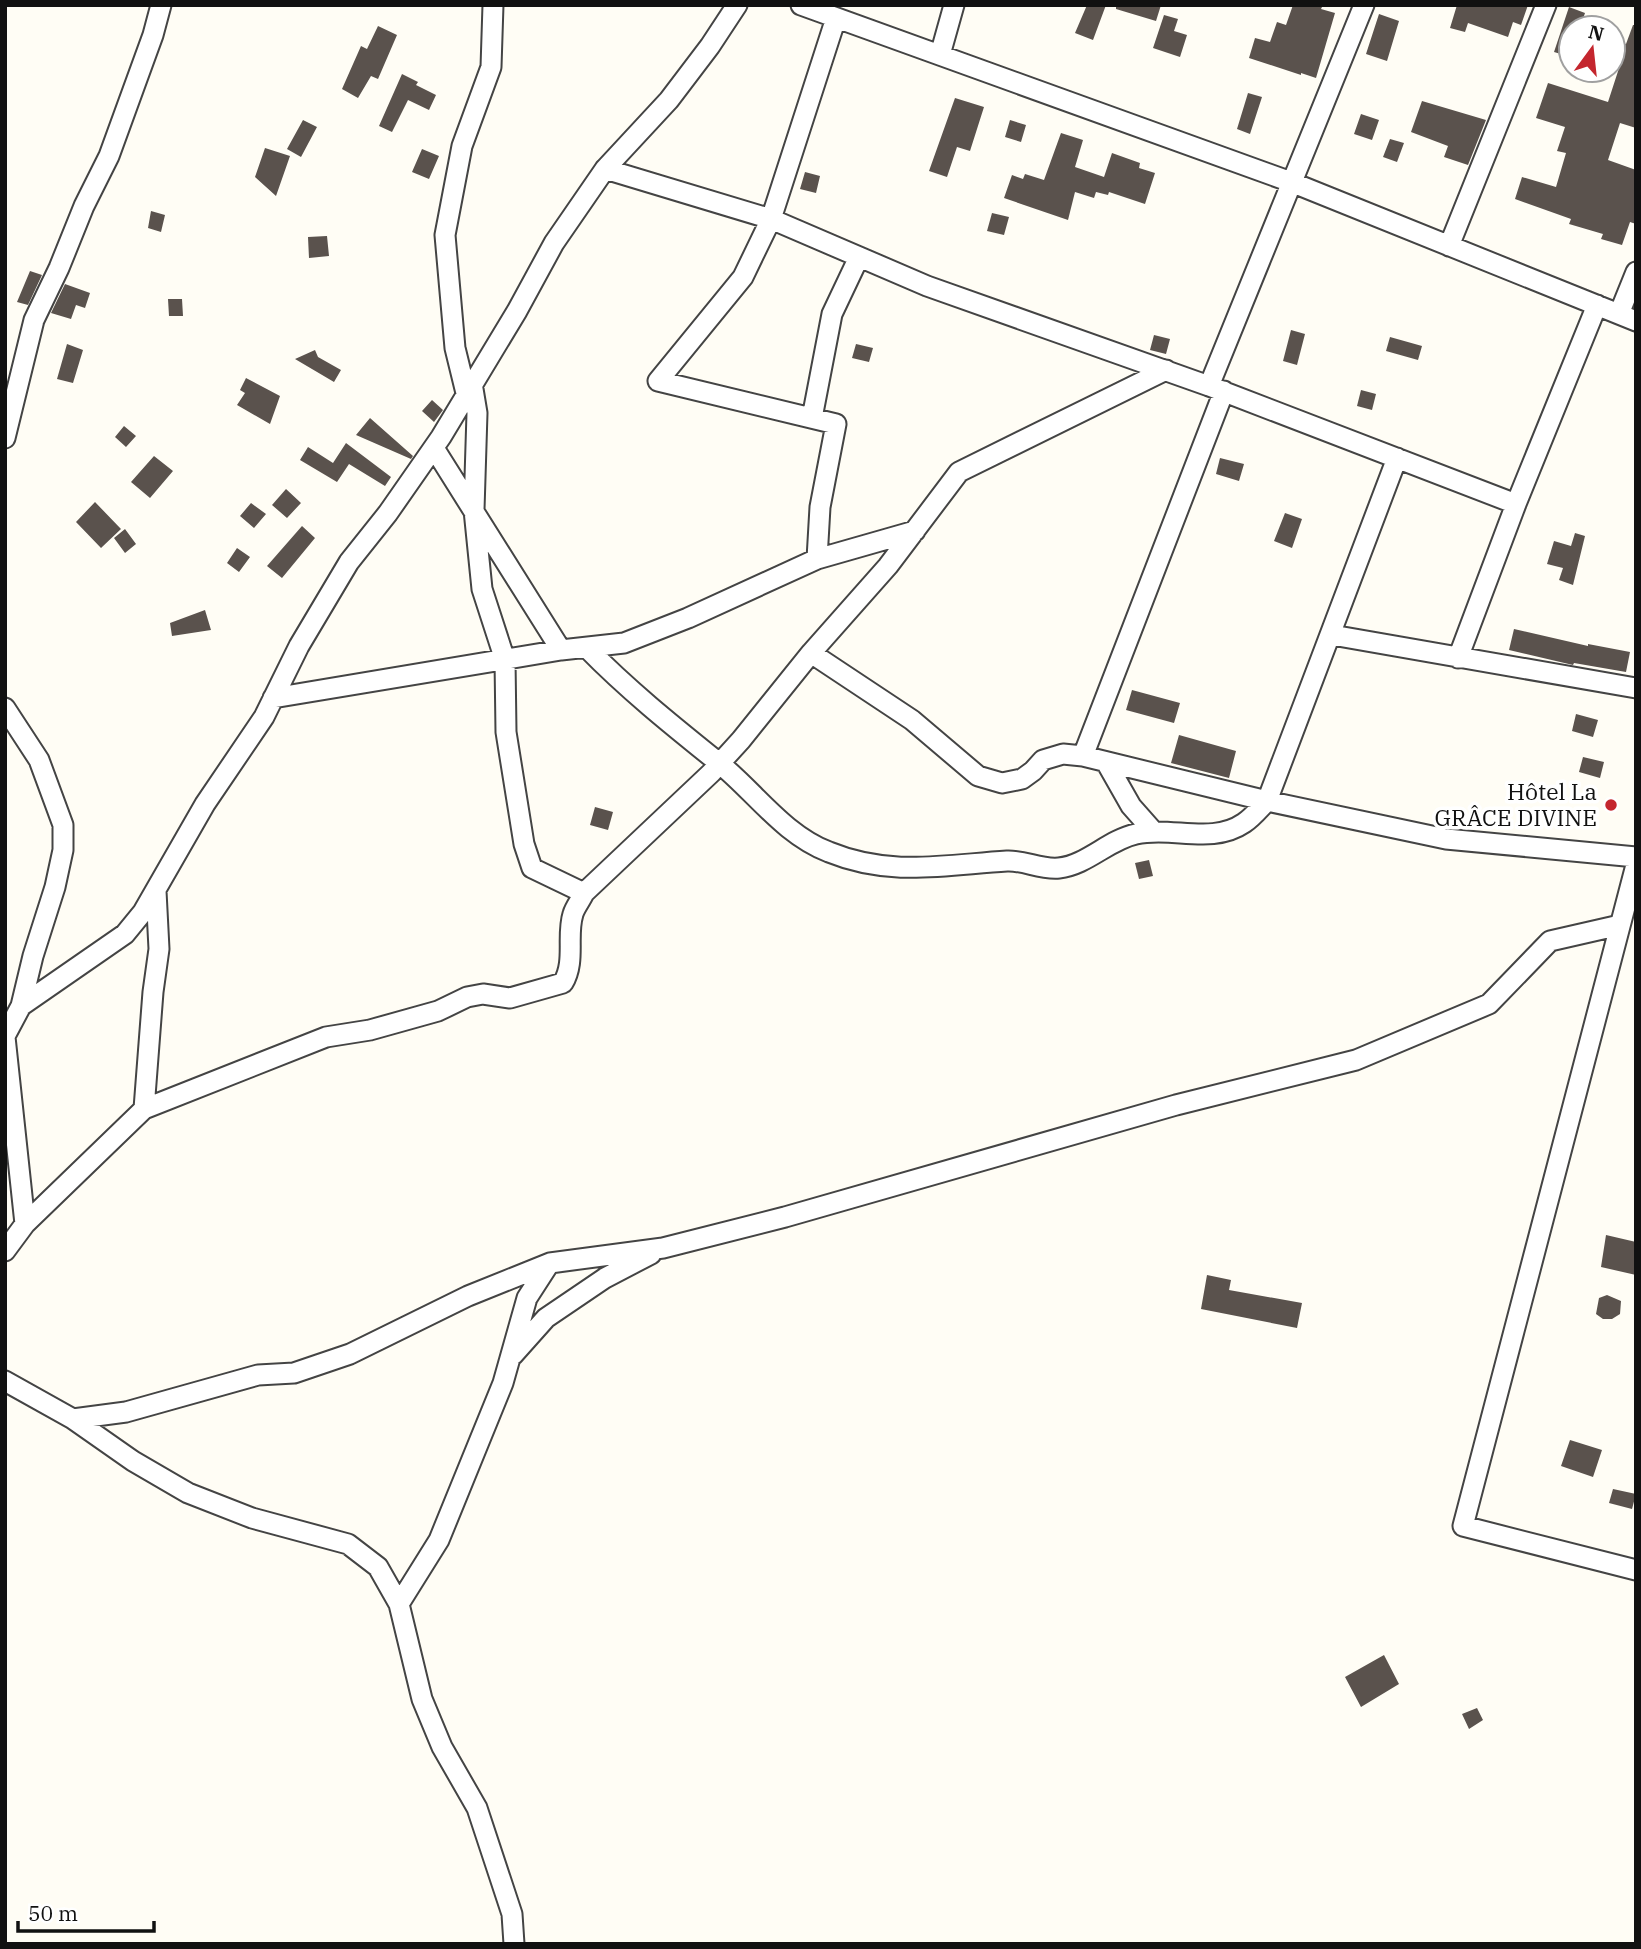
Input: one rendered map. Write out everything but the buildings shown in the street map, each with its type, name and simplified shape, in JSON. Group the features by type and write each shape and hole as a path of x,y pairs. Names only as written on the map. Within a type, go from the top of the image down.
{"street":[{"path":"5,438 34,320 109,156 153,35 161,5"},
{"path":"494,5 491,68 462,146 445,235 455,348 477,413 474,510 482,589 505,660 506,732 524,844 532,868 584,893"},
{"path":"21,1006 125,934 156,891 205,804 264,717 299,646 349,562 388,513 433,448 517,311 554,243 605,169 669,100 710,47 737,5"},
{"path":"801,5 1291,182 1627,318 1636,272"},
{"path":"940,55 954,5"},
{"path":"1083,757 1291,182 1364,5"},
{"path":"1449,246 1546,5"},
{"path":"817,559 820,507 836,424 658,382 743,277 771,219 836,18"},
{"path":"605,169 771,219 927,286 1166,370 1517,504"},
{"path":"812,418 832,314 859,257"},
{"path":"1458,658 1597,305"},
{"path":"5,1251 17,1229 144,1109 326,1037 393,1023 438,1010 467,997 483,994 510,998 563,983 568,975 573,915 584,893 720,764 915,531 960,472 1166,370"},
{"path":"433,448 561,650"},
{"path":"587,649 618,680 720,764 791,830 828,852 878,866 918,869 1011,861 1059,868 1079,862 1111,843 1136,834 1168,831 1201,835 1226,832 1245,822 1267,801 1397,458"},
{"path":"273,698 561,650 624,643 688,618 817,559 915,531"},
{"path":"1332,635 1636,688"},
{"path":"811,653 912,720 978,776 1002,783 1021,779 1043,760 1063,754 1447,839 1636,857"},
{"path":"5,708 39,760 64,825 55,887 33,956 21,1006 5,1036 17,1229"},
{"path":"1106,762 1131,806 1154,832"},
{"path":"1636,864 1463,1525 1636,1570"},
{"path":"144,1109 159,949 156,891"},
{"path":"73,1419 126,1412 258,1375 294,1373 350,1354 468,1296 550,1264 663,1248 1176,1105 1356,1060 1489,1004 1550,942 1620,925"},
{"path":"510,1358 546,1318 605,1278 663,1248"},
{"path":"399,1604 439,1540 503,1383 527,1298 550,1264"},
{"path":"10,1391 73,1419 133,1461 188,1493 253,1518 348,1544 378,1567 399,1604 422,1699 442,1747 477,1808 512,1914 514,1944"}],"place":[{"name":"Hôtel La GRÂCE DIVINE","path":"1611,805"}]}
